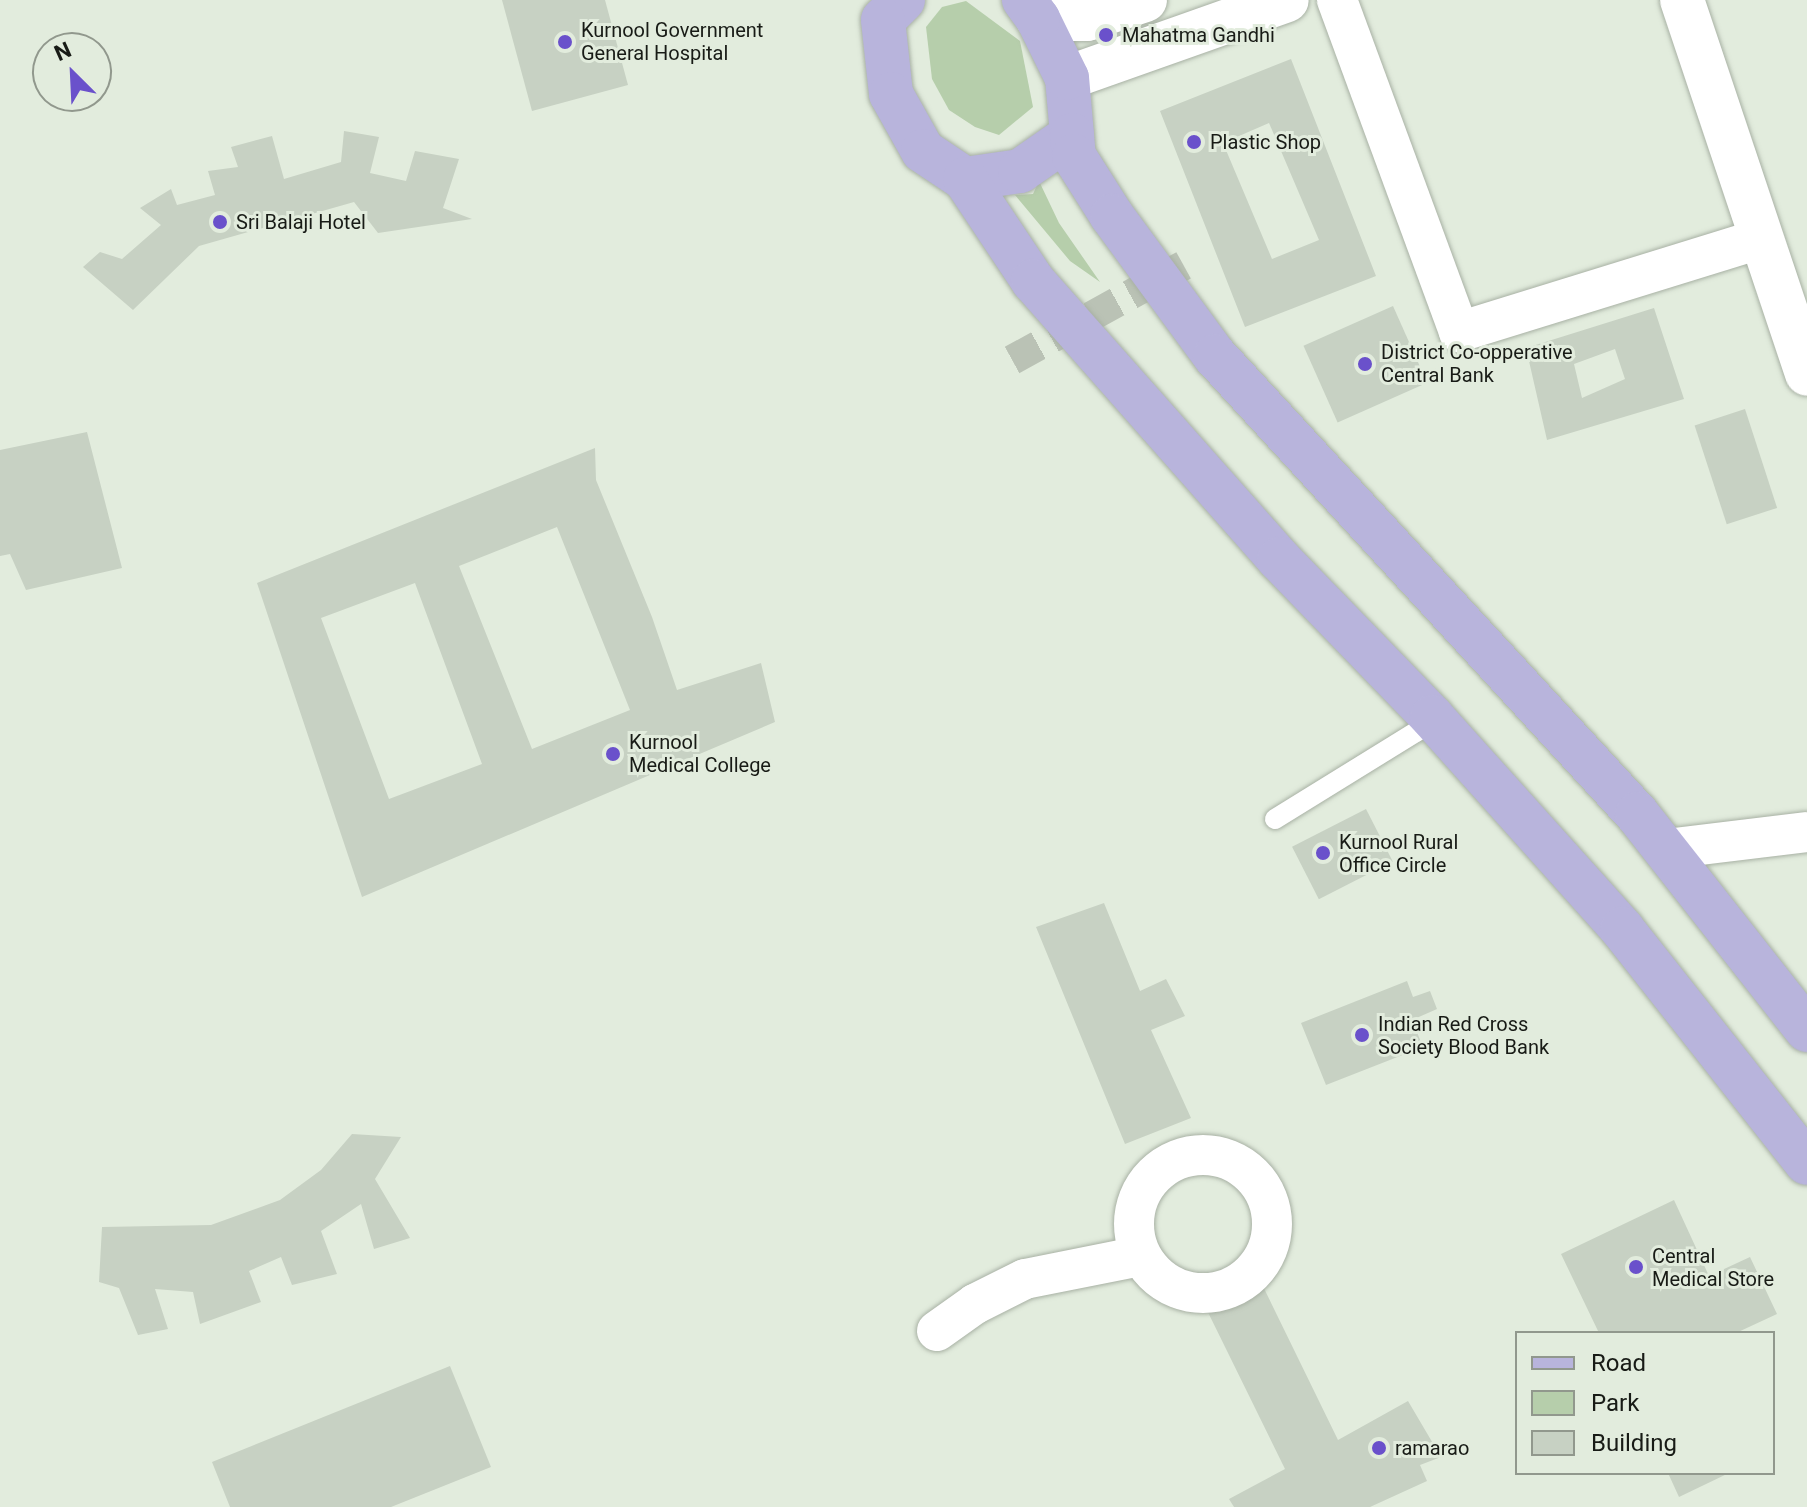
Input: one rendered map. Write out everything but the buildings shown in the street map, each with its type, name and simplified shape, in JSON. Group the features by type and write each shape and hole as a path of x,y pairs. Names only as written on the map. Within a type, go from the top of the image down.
{"main road":[{"path":"887,7 891,94 923,151 965,179 1033,281 1279,559 1432,717 1622,929 1807,1163"},
{"path":"1031,9 1067,78 1074,156 1112,216 1215,356 1667,849 1807,1030"},
{"path":"965,179 1020,171 1072,135"}],"street":[{"path":"1031,9 1087,19 1145,0"},
{"path":"1067,78 1287,0"},
{"path":"1337,0 1459,332 1762,238"},
{"path":"1682,0 1807,374"},
{"path":"1667,849 1807,832"},
{"path":"937,1331 975,1304 1025,1279 1140,1256"}],"lane":[{"path":"1275,819 1416,732 1432,717"}],"green space":[{"path":"966,1 1020,41 1033,107 999,135 975,127 949,110 932,79 926,27 942,7"},
{"path":"1039,181 1059,223 1100,282 1070,261 1015,195 1033,194"}],"tunnel":[{"path":"1012,360 1184,265"}],"place":[{"name":"Mahatma Gandhi","path":"1106,35"},
{"name":"Kurnool Government General Hospital","path":"565,42"},
{"name":"Plastic Shop","path":"1194,142"},
{"name":"Sri Balaji Hotel","path":"220,222"},
{"name":"District Co-opperative Central Bank","path":"1365,364"},
{"name":"Kurnool Medical College","path":"613,754"},
{"name":"Kurnool Rural Office Circle","path":"1323,853"},
{"name":"Indian Red Cross Society Blood Bank","path":"1362,1035"},
{"name":"Central Medical Store","path":"1636,1267"},
{"name":"ramarao","path":"1379,1448"}]}
